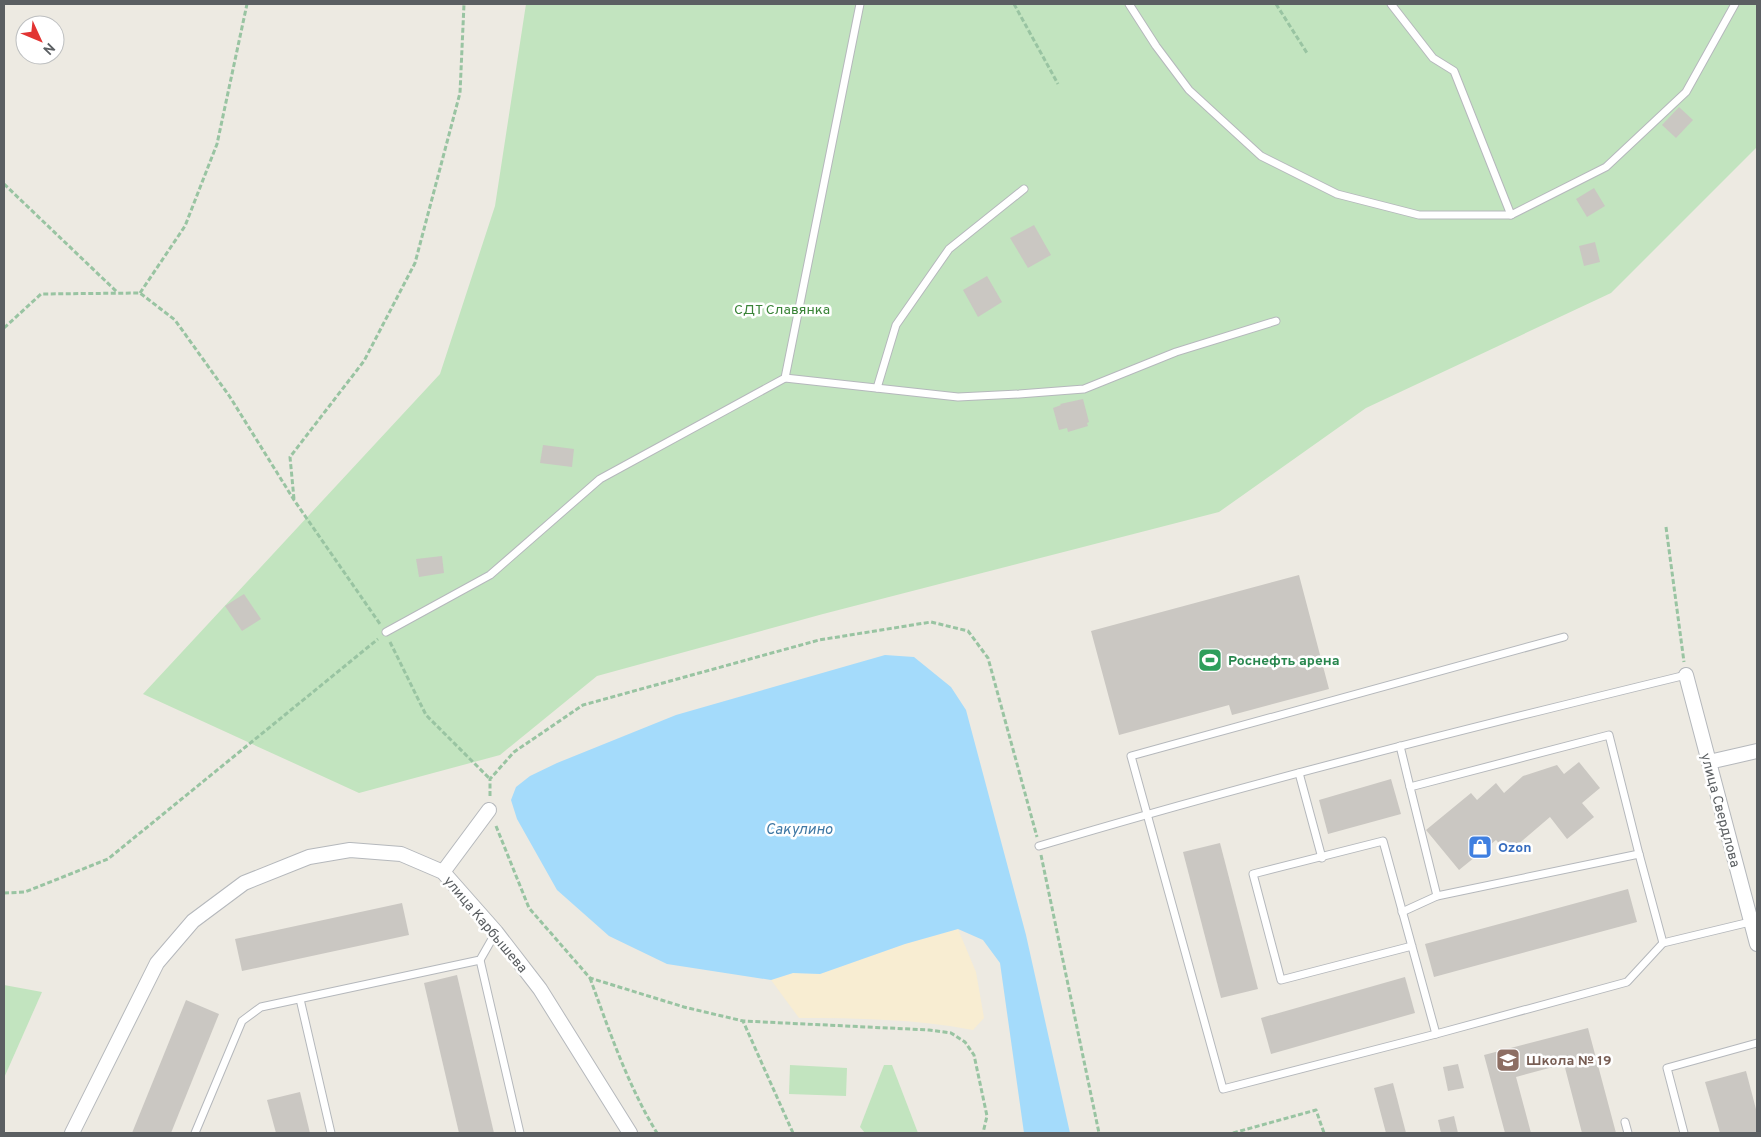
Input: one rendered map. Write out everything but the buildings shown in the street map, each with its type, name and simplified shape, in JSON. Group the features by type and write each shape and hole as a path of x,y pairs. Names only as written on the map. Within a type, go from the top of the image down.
{"street":[{"name":"улица Свердлова","path":"1686,675 1757,944"},
{"path":"1709,762 1757,751"},
{"path":"443,872 489,810"},
{"name":"улица Карбышева","path":"72,1133 157,963 193,921 244,883 309,857 350,850 400,854 443,872 496,932 540,989 630,1133"}],"lane":[{"path":"785,378 860,4"},
{"path":"1129,4 1156,46 1189,90 1260,156 1337,194 1419,215 1511,216 1606,167 1686,92 1735,4"},
{"path":"1391,4 1433,58 1454,71 1511,216"},
{"path":"877,388 896,325 949,249 1024,189"},
{"path":"386,632 490,575 600,480 785,378 958,397 1084,388 1176,352 1276,321"},
{"path":"1564,637 1130,756 1224,1089 1627,982 1662,944 1750,922"},
{"path":"1039,846 1146,814 1400,746 1686,675"},
{"path":"1410,787 1608,735 1662,944"},
{"path":"1400,746 1437,896"},
{"path":"1299,773 1322,858"},
{"path":"1412,946 1281,980 1253,874 1383,841 1402,912 1412,946 1436,1034"},
{"path":"1402,912 1437,896 1639,854"},
{"path":"496,932 480,960 520,1133"},
{"path":"195,1133 242,1021 261,1007 480,960"},
{"path":"300,999 331,1133"},
{"path":"1684,1133 1667,1068 1757,1043"},
{"path":"1625,1122 1628,1133"}],"path":[{"path":"140,293 185,226 217,144 247,4"},
{"path":"4,328 41,294 140,293 175,320 230,397 294,500 290,457 364,361 415,264 460,92 464,4"},
{"path":"1014,4 1058,84"},
{"path":"1276,4 1307,53"},
{"path":"4,184 117,293"},
{"path":"1666,527 1686,675"},
{"path":"657,1133 644,1112 590,978 529,908 489,810 490,779 514,752 583,705 819,640 931,622 968,631 988,658 1039,846 1099,1133"},
{"path":"4,893 25,892 108,859 386,632"},
{"path":"590,978 684,1007 743,1021 929,1030 950,1033 965,1042 974,1055 987,1116 983,1133"},
{"path":"743,1021 793,1133"},
{"path":"1233,1133 1316,1110 1324,1133"}],"green space":[{"name":"СДТ Славянка","path":"526,4 1757,4 1757,147 1611,293 1366,408 1219,512 823,614 597,676 500,755 359,793 143,694 440,374 495,206"},
{"path":"4,985 42,992 4,1078"},
{"path":"790,1065 847,1068 846,1096 789,1094"},
{"path":"884,1065 892,1065 918,1133 865,1133 860,1127"}],"sand":[{"path":"958,929 976,972 984,1018 973,1030 930,1023 843,1018 799,1018 771,980 793,973 820,974 905,944"}],"water":[{"name":"Сакулино","path":"885,655 914,657 951,687 966,710 1026,935 1070,1133 1024,1133 1000,963 983,940 958,929 905,944 820,974 793,973 771,980 667,964 609,936 557,890 517,819 511,800 516,787 530,776 557,763 676,715"}],"place":[{"name":"Роснефть арена","path":"1210,660"},
{"name":"Ozon","path":"1480,847"},
{"name":"Школа № 19","path":"1508,1060"}]}
